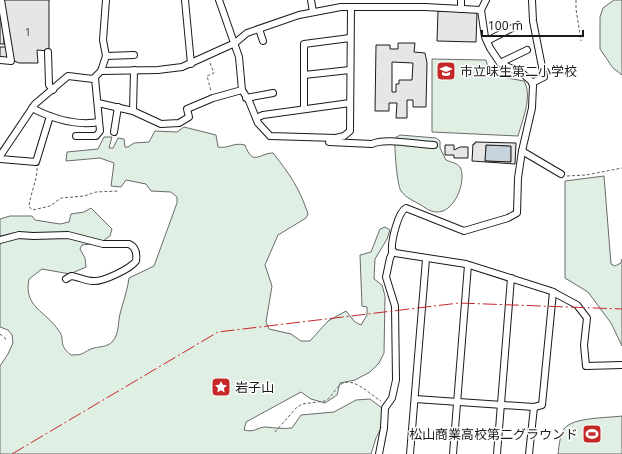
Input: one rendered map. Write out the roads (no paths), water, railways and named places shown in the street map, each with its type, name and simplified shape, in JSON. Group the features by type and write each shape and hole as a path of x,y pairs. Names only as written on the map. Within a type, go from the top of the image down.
{"street":[{"path":"0,60 11,61 1,0"},
{"path":"76,136 96,136 99,134 100,122 95,78 101,71 106,56 103,40 106,0"},
{"path":"185,0 191,64"},
{"path":"219,0 239,57 242,90 249,101 258,124 270,136 341,137 348,134 350,131 351,7"},
{"path":"311,0 312,12"},
{"path":"425,7 426,0"},
{"path":"461,0 461,9"},
{"path":"379,454 384,428 386,405 392,398 396,380 395,306 386,277 388,264 393,252 392,247 398,219 401,212 406,208 464,231 514,216 518,209 518,178 522,151 532,108 532,83 523,74 500,63 487,41 481,10 486,0"},
{"path":"532,0 533,22 544,77 532,83"},
{"path":"101,71 171,69 191,64 235,43 247,33 312,12 351,7 358,3 392,3 425,7 481,10"},
{"path":"487,41 518,25"},
{"path":"259,29 263,41"},
{"path":"304,110 304,44 350,38"},
{"path":"500,63 527,50"},
{"path":"48,52 49,85 53,90"},
{"path":"106,56 134,55"},
{"path":"134,70 134,111"},
{"path":"304,75 350,70"},
{"path":"0,156 32,108 68,76 95,78"},
{"path":"98,103 134,111 156,122 169,125 186,120 189,114 187,109 213,98 242,90"},
{"path":"246,98 272,93"},
{"path":"256,118 263,115 350,103"},
{"path":"114,132 118,107"},
{"path":"32,108 68,122 100,122"},
{"path":"0,159 36,162 50,116"},
{"path":"322,137 328,141 372,144 376,141 390,141 434,146"},
{"path":"522,151 561,174"},
{"path":"0,240 19,235 68,235 95,242 129,244 134,246 136,251 136,261 127,269 94,281 71,276 66,279"},
{"path":"393,252 426,259 468,265 553,292 577,305 587,318 584,345 586,366 622,365"},
{"path":"410,454 426,259"},
{"path":"453,454 468,265"},
{"path":"497,454 511,278"},
{"path":"415,399 534,407 542,405 553,292"},
{"path":"529,454 534,407"}],"place":[{"name":"市立味生第二小学校","path":"446,71"},
{"name":"岩子山","path":"221,387"},
{"name":"松山商業高校第二グラウンド","path":"592,434"}]}
